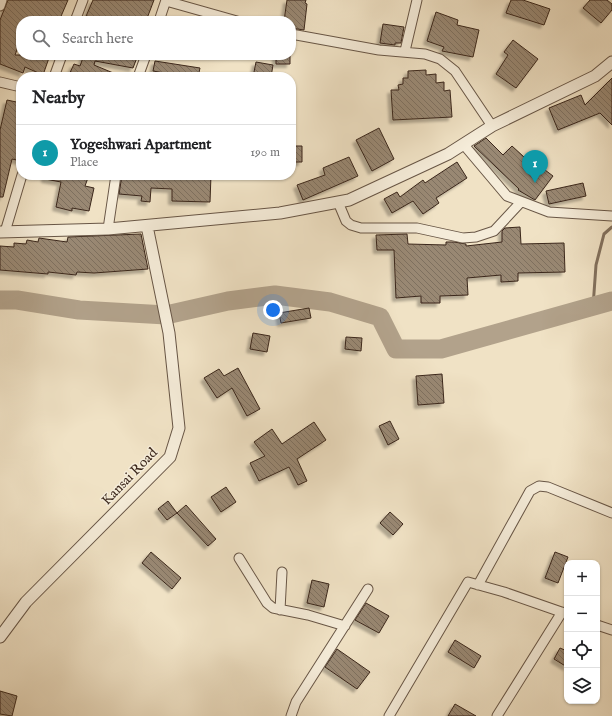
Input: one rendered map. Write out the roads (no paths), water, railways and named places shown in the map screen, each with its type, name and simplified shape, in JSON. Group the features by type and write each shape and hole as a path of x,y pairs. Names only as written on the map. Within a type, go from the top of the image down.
{"street":[{"path":"0,6 2,0"},
{"path":"77,16 83,0"},
{"path":"161,16 166,0 220,16"},
{"path":"405,51 417,0"},
{"path":"296,35 379,50 405,51 426,54 440,59 455,71 492,126"},
{"path":"56,72 60,60"},
{"path":"140,72 144,60"},
{"path":"20,180 2,232 108,229 280,214 349,200 464,145 492,126 595,76 612,62"},
{"path":"0,82 16,86"},
{"path":"464,145 507,196 549,212 612,216"},
{"path":"108,229 115,180"},
{"path":"338,202 346,221 351,225 361,228 417,228 462,238 476,237 494,231 521,202"},
{"name":"Kansai Road","path":"0,637 26,602 170,457 179,428 169,333 147,226"},
{"path":"478,585 530,491 539,486 548,487 612,514"},
{"path":"239,558 267,603 273,608 308,615 345,626"},
{"path":"280,610 282,572"},
{"path":"389,716 468,582 564,613 497,716"},
{"path":"291,716 296,702 368,589"},
{"path":"600,625 612,630"}],"waterway":[{"path":"593,307 596,265 604,234 612,227"},
{"path":"0,300 17,300 79,310 166,315 228,301 275,295 330,302 380,317 396,349 441,349 612,301"}],"place":[{"name":"Yogeshwari Apartment","path":"535,183"}]}
